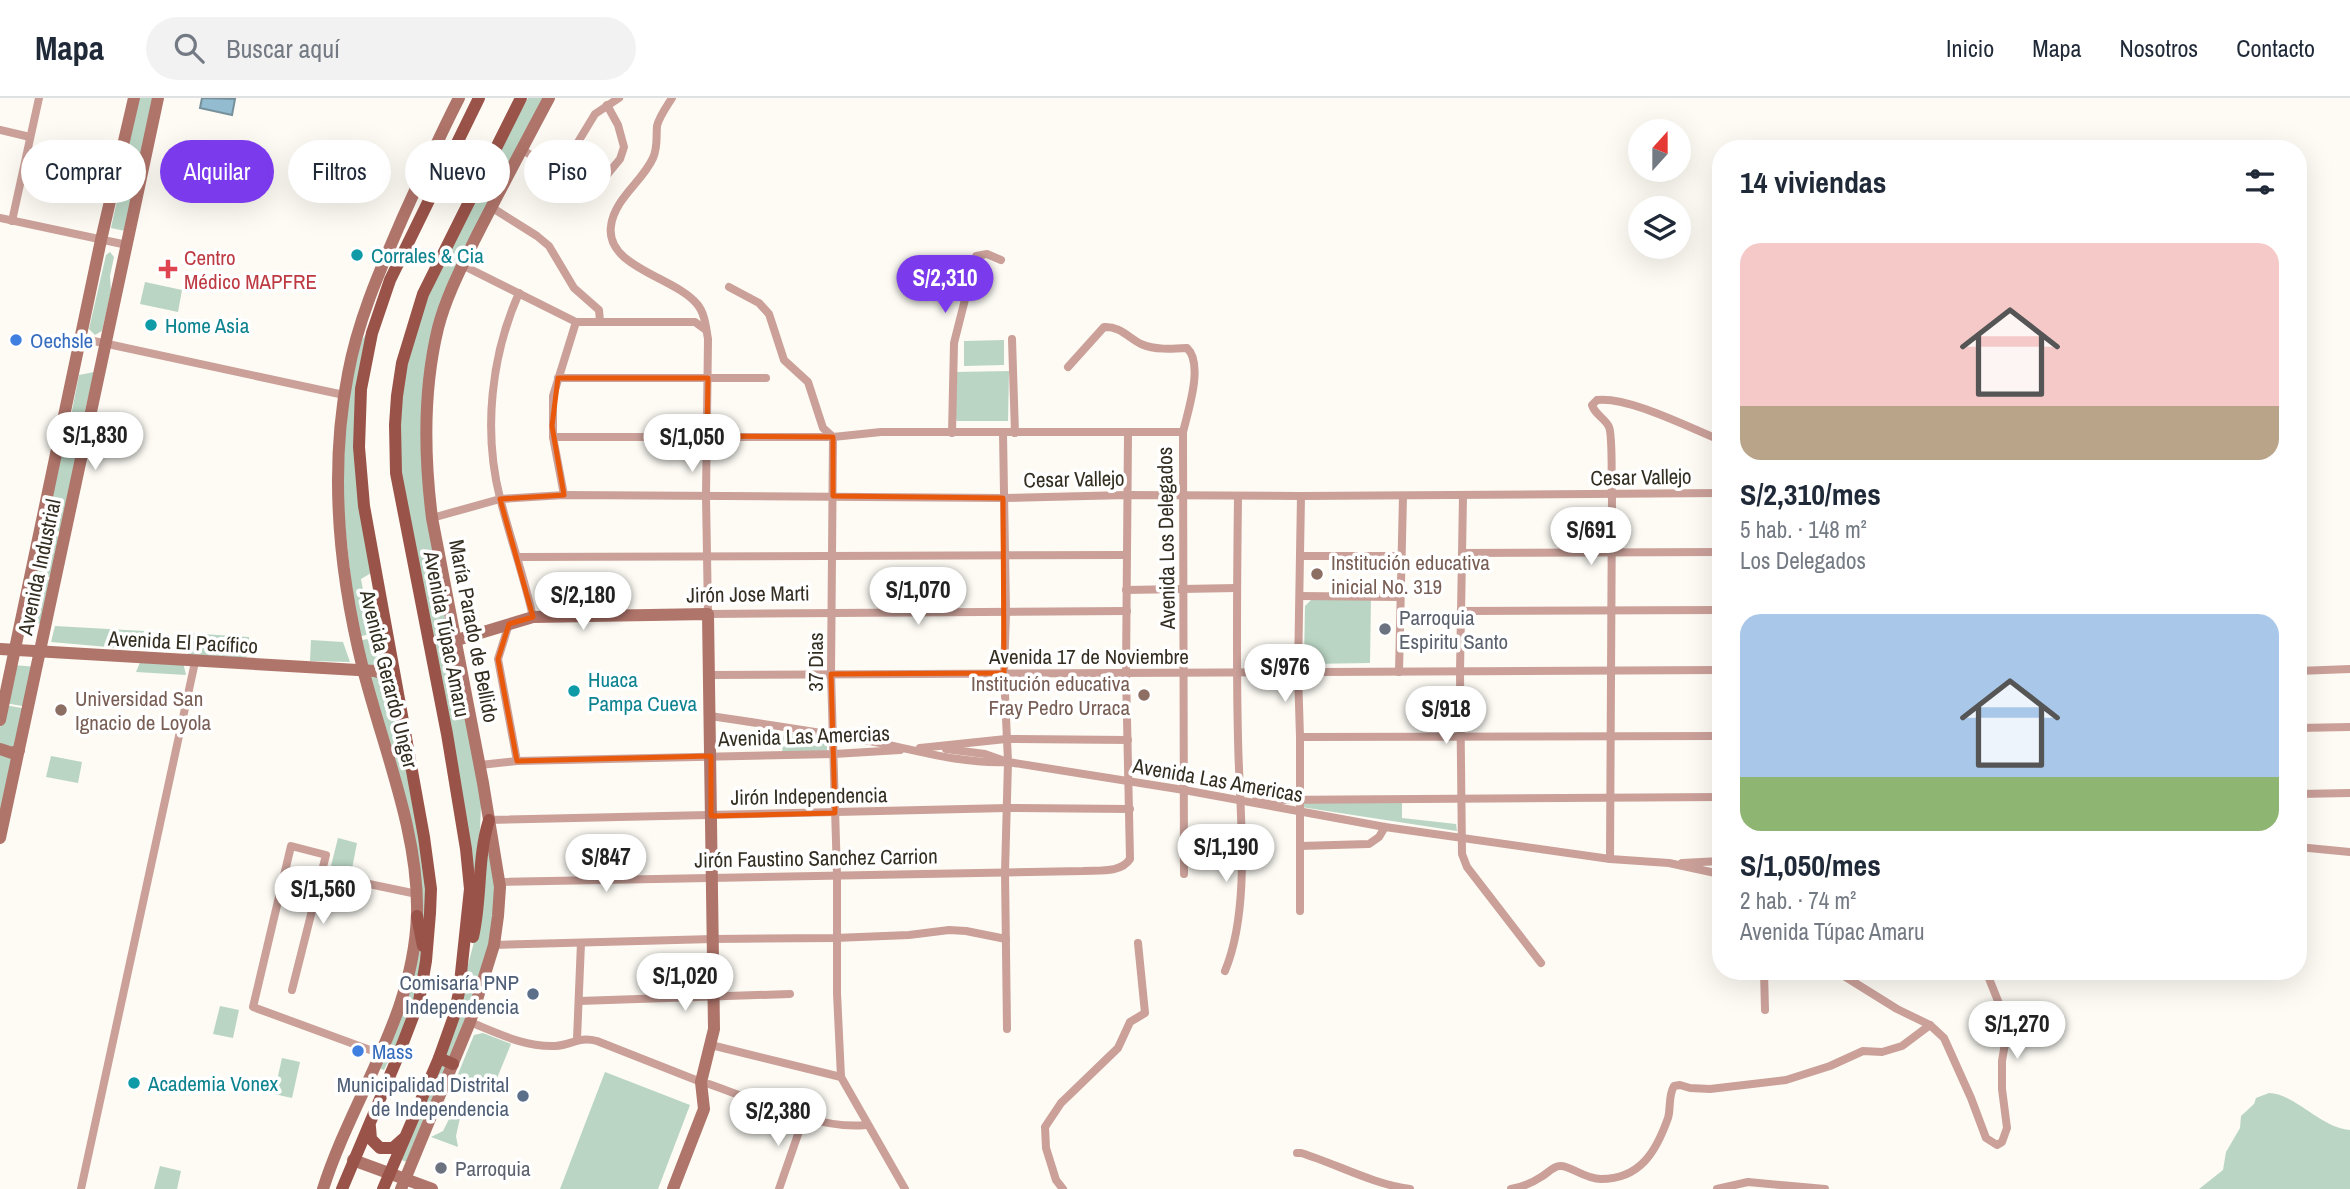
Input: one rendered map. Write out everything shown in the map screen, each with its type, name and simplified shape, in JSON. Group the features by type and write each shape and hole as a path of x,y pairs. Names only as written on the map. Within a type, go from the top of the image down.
{"main road":[{"path":"342,1189 414,1017 426,961 431,889 360,477 359,418 364,367 379,307 390,280 479,98"},
{"name":"Avenida Túpac Amaru","path":"383,1189 439,1058 459,992 470,889 466,849 397,473 395,425 402,362 423,294 521,98"},
{"path":"459,992 478,915 482,843 489,820"},
{"path":"417,916 426,961"},
{"path":"439,1058 453,1064"},
{"path":"373,1116 370,1134 378,1146 393,1147 405,1135"}],"street":[{"path":"12,221 39,98"},
{"name":"Avenida Industrial","path":"0,720 101,240 134,98"},
{"name":"Avenida Industrial","path":"0,838 158,98"},
{"name":"Avenida Gerardo Unger","path":"323,1189 404,997 411,968 417,916 417,879 408,832 368,671 349,611 339,523 338,472 344,395 353,349 371,294 459,98"},
{"name":"María Parado de Bellido","path":"403,1184 470,1021 494,945 498,916 499,882 489,820 427,482 428,383 439,327 462,265 549,98"},
{"path":"579,140 591,120 619,98"},
{"path":"672,98 657,124 657,148 652,160 614,215 610,226 612,243 620,254 678,288 697,304 704,316 708,339 706,496 714,1029 705,1083 704,1109 674,1189"},
{"path":"607,105 618,125 624,147 620,159 611,170"},
{"path":"0,130 30,136"},
{"path":"491,206 552,249 574,288 599,310 600,321"},
{"path":"0,218 127,245"},
{"path":"952,433 954,343 976,256 985,254 1001,260"},
{"path":"462,265 576,322 695,323 706,330"},
{"name":"37 Dias","path":"729,287 759,303 769,314 784,360 808,382 823,428 833,437 831,674 837,875 835,938 841,1077"},
{"path":"519,293 500,346 492,411 492,452 500,499 519,557 533,617"},
{"path":"564,495 553,437 552,407 558,378 576,322"},
{"name":"Avenida Los Delegados","path":"1068,367 1104,327 1111,326 1140,344 1152,348 1187,348 1195,363 1192,395 1183,432 1184,874"},
{"path":"80,338 344,395"},
{"path":"1012,339 1015,433"},
{"path":"558,378 766,378"},
{"path":"1610,859 1612,495 1609,429 1593,408 1593,403 1599,400 1617,402 1656,413 1712,437"},
{"path":"553,437 833,437 881,432 1183,432"},
{"path":"61,433 85,438"},
{"path":"1003,433 1006,612 1004,673 1008,762 1005,872 1007,1029"},
{"path":"1128,433 1126,673 1130,809"},
{"name":"Cesar Vallejo","path":"432,518 500,499 564,495 1003,498 1127,495 1238,497 1712,494"},
{"path":"1300,911 1298,672 1301,496"},
{"path":"1399,672 1403,496"},
{"path":"1463,496 1460,672 1463,858 1467,867 1541,962"},
{"path":"1225,971 1236,941 1240,900 1236,672 1238,497"},
{"path":"1462,553 1712,552"},
{"path":"519,557 1127,555"},
{"path":"1301,556 1401,556"},
{"path":"30,579 55,584"},
{"path":"1126,590 1237,588"},
{"path":"1300,596 1400,597"},
{"path":"1461,611 1712,610"},
{"name":"Jirón Jose Marti","path":"457,640 533,617 1127,611"},
{"path":"509,624 498,659 517,761"},
{"name":"Avenida El Pacífico","path":"0,649 368,671 383,673 395,681"},
{"path":"368,671 386,668 391,658"},
{"path":"81,1189 195,662"},
{"path":"2307,671 2350,669"},
{"name":"Avenida 17 de Noviembre","path":"709,675 1712,670"},
{"name":"Avenida Las Americas","path":"709,716 833,734 947,758 987,763 1008,762 1184,790 1385,827 1610,859 1669,863 1712,872"},
{"path":"2307,728 2350,727"},
{"path":"1300,737 1712,736"},
{"name":"Avenida Las Amercias","path":"480,765 517,761 834,754 1006,739 1128,740"},
{"path":"0,751 10,757 18,756"},
{"path":"2307,794 2350,793"},
{"path":"1239,800 1712,797"},
{"name":"Jirón Independencia","path":"489,820 1007,808 1130,809"},
{"name":"Jirón Faustino Sanchez Carrion","path":"499,882 1083,871 1121,868 1130,859 1130,809"},
{"path":"1300,846 1368,844 1375,840 1385,827"},
{"path":"292,990 326,855 291,846 253,1007 381,1054"},
{"path":"2307,848 2350,852"},
{"path":"1669,863 1712,861"},
{"path":"321,874 417,894"},
{"path":"494,945 835,938 909,935 949,930 1006,939"},
{"path":"578,1039 581,943"},
{"path":"1063,1189 1056,1180 1043,1132 1061,1104 1118,1048 1130,1022 1145,1013 1138,943"},
{"path":"1764,980 1765,1010"},
{"path":"1850,980 1938,1030 1971,1098 1986,1138 1997,1144 2001,1142 2007,1128 2002,1061 2008,1026 1990,980"},
{"path":"579,1001 790,994"},
{"path":"470,1021 513,1040 532,1045 570,1044 578,1039 597,1041 803,1117 852,1126 866,1125"},
{"path":"1511,1189 1522,1187 1542,1177 1555,1167 1562,1166 1585,1177 1602,1179 1637,1170 1644,1165 1669,1116 1671,1091 1674,1086 1710,1089 1787,1080 1830,1066 1863,1051 1882,1052 1902,1046 1930,1025"},
{"path":"710,1045 841,1077 866,1125 905,1189"},
{"path":"779,1189 803,1117"},
{"path":"1297,1153 1394,1187 1410,1189"},
{"path":"353,1160 389,1173 403,1184 432,1189"},
{"path":"1717,1189 1748,1182 1825,1189"}],"highlighted area":[{"path":"558,378 708,378 707,436 833,437 833,496 1003,498 1004,673 831,674 835,813 711,816 711,756 517,761 498,659 509,624 533,617 500,499 564,495 552,426"}],"green space":[{"path":"139,98 153,98 144,140 130,140"},
{"path":"528,98 545,98 510,172 510,140 505,140"},
{"path":"116,203 131,203 125,231 111,228"},
{"path":"471,203 495,203 437,327 426,482 482,784 476,917 398,474 404,363 440,259"},
{"path":"110,252 114,257 110,276 111,291 102,331 95,335 89,329 106,255"},
{"path":"145,282 182,290 178,312 140,304"},
{"path":"368,331 359,373 371,573 361,579 371,634 357,637 340,478 351,380 362,340"},
{"path":"1004,340 1004,365 964,366 964,341"},
{"path":"1009,371 1008,421 957,421 956,372"},
{"path":"94,372 81,428 74,431 69,426 79,375"},
{"path":"62,436 83,440 63,536 45,517"},
{"path":"43,522 62,541 54,578 33,574"},
{"path":"32,576 54,581 46,624 22,622"},
{"path":"1371,598 1370,663 1308,664 1304,660 1305,606 1312,599"},
{"path":"55,626 144,631 142,650 51,642"},
{"path":"186,633 249,637 249,654 245,658 189,655 186,651"},
{"path":"372,638 375,645 387,643 387,665 383,668 365,669 358,641"},
{"path":"311,640 343,642 350,662 310,661"},
{"path":"141,660 183,662 186,675 136,672"},
{"path":"13,665 37,667 28,707 5,703"},
{"path":"366,672 389,678 430,889 425,950 418,879"},
{"path":"5,705 27,709 0,836 0,727"},
{"path":"784,732 827,738 827,752 782,753"},
{"path":"51,756 82,762 78,783 46,777"},
{"path":"1301,801 1402,801 1402,818 1456,824 1457,831 1301,807"},
{"path":"485,804 498,888 493,945 452,1060 444,1057 474,942"},
{"path":"338,838 357,843 351,874 330,870"},
{"path":"417,938 425,962 417,1003 384,1070 377,1067"},
{"path":"220,1006 239,1010 233,1038 213,1034"},
{"path":"483,1033 511,1044 493,1088 458,1074 474,1035"},
{"path":"282,1058 300,1062 292,1098 274,1094"},
{"path":"441,1064 448,1067 409,1163 397,1158"},
{"path":"605,1072 690,1105 658,1189 560,1189"},
{"path":"2269,1093 2288,1098 2329,1123 2350,1130 2350,1189 2199,1189 2223,1170 2226,1152 2240,1128 2241,1116 2254,1104 2256,1098"},
{"path":"451,1115 460,1118 456,1136 458,1147 431,1137 443,1131"},
{"path":"160,1166 181,1171 177,1189 154,1189"}],"water":[{"path":"202,98 235,99 232,115 200,108"}],"place":[{"name":"Corrales & Cia","path":"357,255"},
{"name":"Centro Médico MAPFRE","path":"168,269"},
{"name":"Home Asia","path":"151,325"},
{"name":"Oechsle","path":"16,340"},
{"name":"Institución educativa inicial No. 319","path":"1317,574"},
{"name":"Parroquia Espiritu Santo","path":"1385,629"},
{"name":"Huaca Pampa Cueva","path":"574,691"},
{"name":"Institución educativa Fray Pedro Urraca","path":"1144,695"},
{"name":"Universidad San Ignacio de Loyola","path":"61,710"},
{"name":"Comisaría PNP Independencia","path":"533,994"},
{"name":"Mass","path":"358,1051"},
{"name":"Academia Vonex","path":"134,1083"},
{"name":"Municipalidad Distrital de Independencia","path":"523,1096"},
{"name":"Parroquia","path":"441,1168"}]}
